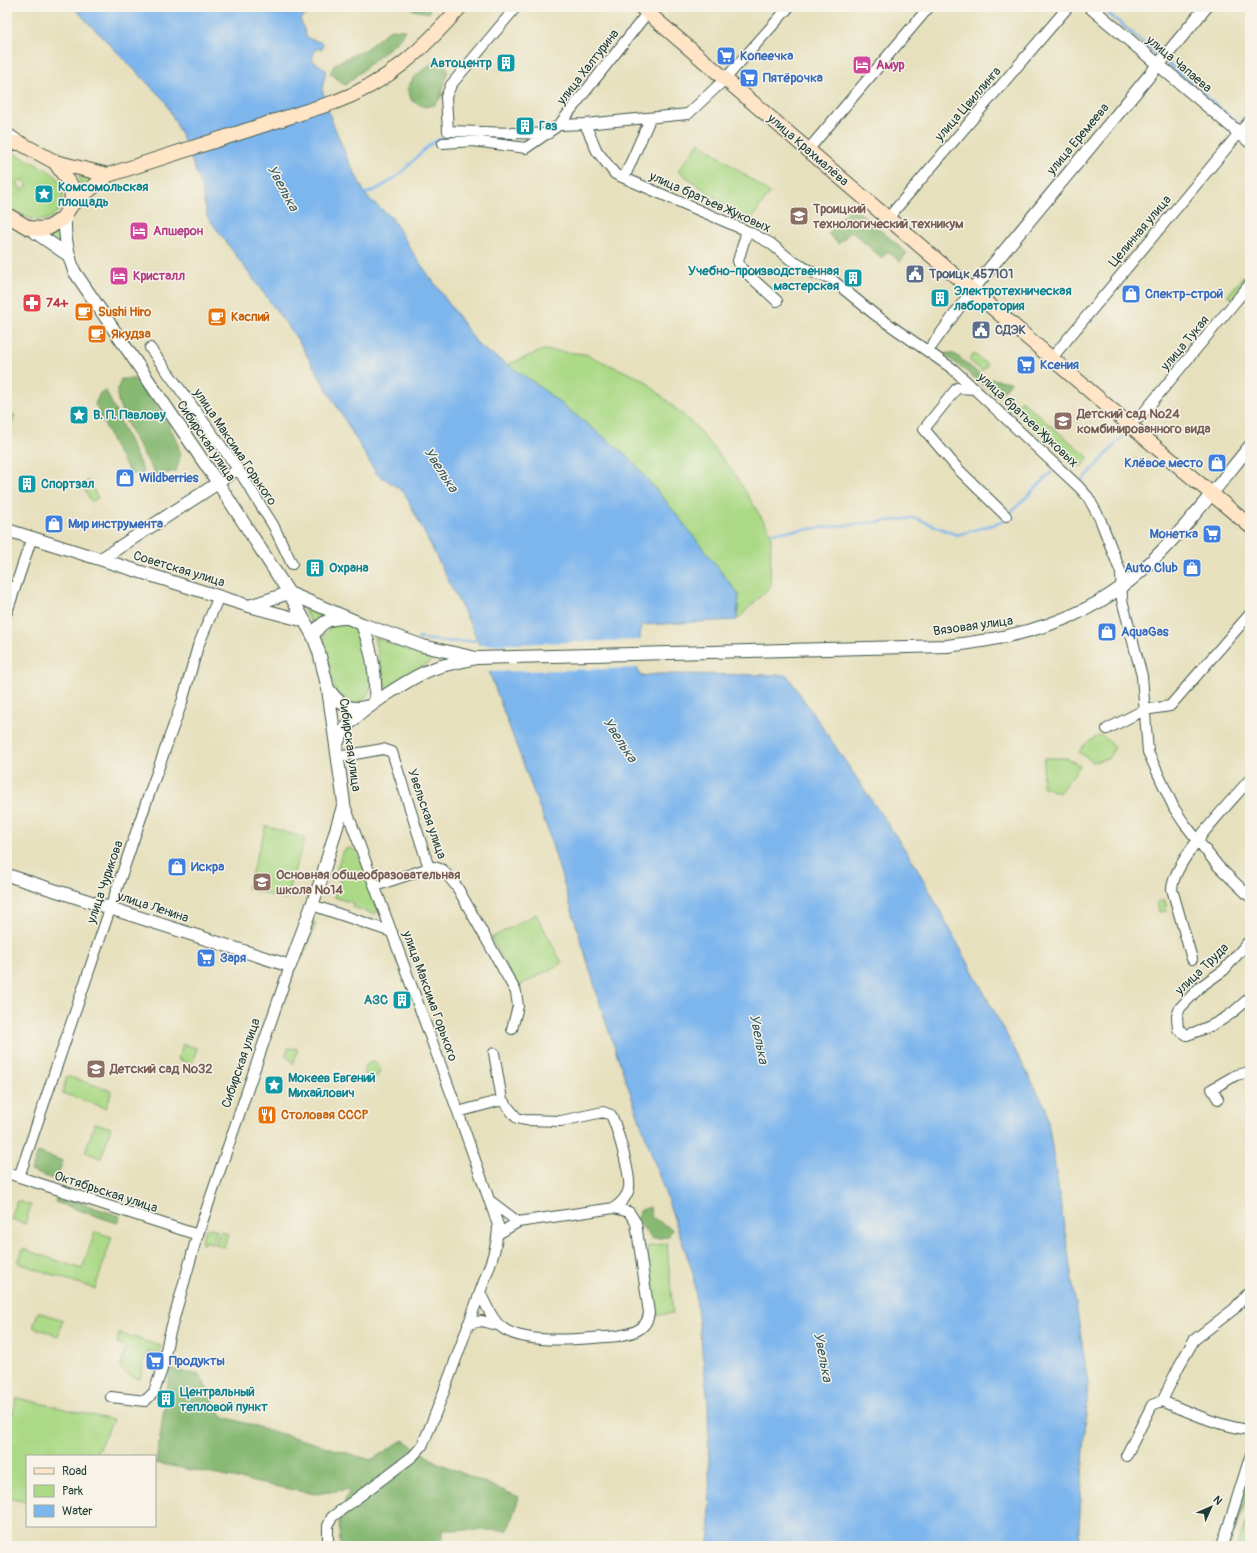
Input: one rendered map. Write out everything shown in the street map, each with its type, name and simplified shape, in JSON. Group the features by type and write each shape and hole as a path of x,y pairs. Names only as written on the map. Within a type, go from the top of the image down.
{"main road":[{"path":"9,219 29,228 41,229 50,227 108,175 335,102 371,87 400,67 436,34 460,7"},
{"name":"улица Крахмалёва","path":"647,9 726,80 1051,359 1210,494 1250,526"},
{"path":"14,143 55,162 108,175"},
{"path":"55,162 70,184 68,210"}],"street":[{"path":"516,7 451,85 446,97 448,131 548,134"},
{"path":"443,143 473,141 526,148 559,125 650,119 688,114 726,80 789,7"},
{"path":"808,150 929,7"},
{"name":"улица Цвиллинга","path":"888,218 1068,7"},
{"name":"улица Чапаева","path":"1090,7 1250,142"},
{"name":"улица Еремеева","path":"972,290 1206,7"},
{"name":"улица Халтурина","path":"559,125 647,9"},
{"path":"624,178 650,119"},
{"name":"Целинная улица","path":"1051,359 1250,120"},
{"name":"улица братьев Жуковых","path":"585,124 597,151 615,174 747,231 770,243 791,260 816,274 830,278 874,314 953,369 1057,464 1088,497 1100,519 1121,573 1122,600 1142,676 1148,752 1174,808 1218,866 1250,897"},
{"path":"7,134 14,143"},
{"name":"Сибирская улица","path":"68,210 64,234 68,255 74,271 218,483 289,593 313,636 328,689 344,803 337,830 312,905 198,1235 169,1336 162,1370 154,1392 145,1400 111,1397"},
{"path":"29,228 68,255"},
{"path":"747,231 738,261 741,268 777,301"},
{"name":"улица Тукая","path":"1139,418 1250,284"},
{"path":"928,351 972,290"},
{"name":"улица Максима Горького","path":"150,348 238,470 272,525 292,564"},
{"path":"953,369 957,388"},
{"path":"957,388 976,389"},
{"path":"957,388 924,429 958,469 1006,516"},
{"name":"Вязовая улица","path":"477,658 947,646 991,641 1029,631 1070,616 1096,603 1122,587 1157,555 1250,446"},
{"path":"218,483 238,470"},
{"name":"Советская улица","path":"101,559 218,483"},
{"name":"Советская улица","path":"7,530 249,606 305,621"},
{"path":"7,612 32,537"},
{"path":"249,606 289,593 362,624 423,646 477,658"},
{"name":"улица Чурикова","path":"19,1177 182,702 198,646 219,596"},
{"path":"1107,729 1144,710 1170,706 1250,614"},
{"path":"313,636 317,629 329,620 349,618"},
{"path":"362,624 370,643 377,682 374,704"},
{"path":"336,744 344,730 374,704 438,666 477,658"},
{"path":"328,689 335,698 347,707 362,708 374,704"},
{"name":"Увельская улица","path":"338,757 383,749 392,752 429,868 434,867 443,870 457,887 516,992 518,1006 512,1029"},
{"path":"1192,959 1172,889 1176,873 1198,841 1250,779"},
{"name":"улица Максима Горького","path":"328,1546 328,1526 332,1517 413,1456 422,1446 480,1292 495,1249 498,1234 498,1225 458,1112 344,803"},
{"path":"375,886 429,868"},
{"name":"улица Ленина","path":"7,875 111,907 290,966"},
{"path":"312,905 392,932"},
{"name":"улица Труда","path":"1250,940 1224,970 1200,987 1180,1008 1177,1016 1178,1029 1187,1035 1210,1028 1236,1011 1250,997"},
{"path":"494,1053 502,1100 512,1114 518,1118 525,1120 566,1121 603,1112 611,1115 629,1178 627,1194 621,1203 614,1208"},
{"path":"1218,1099 1212,1089 1236,1075 1250,1072"},
{"path":"458,1112 502,1100"},
{"name":"Октябрьская улица","path":"7,1173 198,1235"},
{"path":"489,1200 518,1222"},
{"path":"468,1324 482,1321 500,1326 512,1334 529,1338 595,1337 630,1334 642,1328 646,1323 649,1313 636,1223 629,1212 614,1208 518,1222 498,1234"},
{"path":"1126,1456 1152,1405 1162,1401 1179,1366 1194,1340 1234,1309 1250,1291"},
{"path":"480,1292 500,1326"},
{"path":"1162,1401 1204,1419 1235,1428 1250,1430"},
{"path":"1222,1546 1250,1457"}],"green space":[{"path":"410,7 430,7 429,13 414,10"},
{"path":"391,29 405,30 400,39 345,85 330,73 335,64 367,48"},
{"path":"434,61 442,62 448,69 441,97 435,105 425,107 412,101 407,89 414,77"},
{"path":"699,142 770,193 749,222 678,171"},
{"path":"7,152 21,156 50,172 58,179 61,185 63,192 60,206 52,217 45,220 30,218 7,206","holes":["23,179 28,185 22,190 17,184"]},
{"path":"78,175 92,179 83,189"},
{"path":"852,206 907,253 900,262 888,251 882,258 851,231 839,244 828,234"},
{"path":"63,226 64,249 43,237 54,233"},
{"path":"1243,277 1246,279 1231,298 1227,296"},
{"path":"543,350 585,354 644,380 695,426 732,470 771,533 770,587 737,620 739,595 677,515 629,457 532,381 507,365"},
{"path":"950,353 956,355 984,378 1011,382 999,397 944,354"},
{"path":"974,354 988,365 982,371 969,360"},
{"path":"121,379 134,379 155,403 169,425 178,446 180,455 176,471 156,475 151,467 132,433 121,409 117,391"},
{"path":"106,391 142,468 143,475 131,474 116,450 95,404 100,393"},
{"path":"1021,400 1089,458 1081,467 1013,410"},
{"path":"7,413 15,415 7,438"},
{"path":"88,480 98,498 91,502 82,484"},
{"path":"306,605 322,617 314,628 302,606"},
{"path":"332,624 350,624 363,645 371,688 365,698 355,704 336,695 323,638"},
{"path":"374,637 433,660 387,690"},
{"path":"1102,735 1115,747 1108,759 1093,762 1079,752 1089,741"},
{"path":"1044,758 1067,758 1080,766 1059,793 1042,786"},
{"path":"266,826 305,838 285,900 247,888"},
{"path":"350,848 357,851 379,906 377,912 374,914 352,907 353,903 334,897 342,875 336,872 343,850"},
{"path":"1165,900 1167,911 1159,912 1157,902"},
{"path":"536,914 562,963 517,987 491,938"},
{"path":"312,921 316,923 303,958 299,957"},
{"path":"183,1044 197,1048 192,1064 178,1059"},
{"path":"288,1048 298,1049 293,1064 286,1055"},
{"path":"372,1062 378,1064 380,1070 378,1076 372,1078 366,1076 364,1070 366,1064"},
{"path":"67,1076 112,1091 106,1108 62,1093"},
{"path":"95,1123 111,1128 101,1158 85,1152"},
{"path":"38,1152 63,1161 56,1180 31,1171"},
{"path":"57,1195 120,1216 117,1223 55,1202"},
{"path":"17,1201 31,1205 25,1224 11,1219"},
{"path":"650,1207 651,1217 672,1229 668,1237 652,1239 637,1220 639,1211"},
{"path":"211,1228 217,1230 213,1244 205,1241 203,1245 201,1241 205,1230"},
{"path":"220,1231 228,1234 224,1247 215,1245"},
{"path":"95,1232 112,1237 95,1289 18,1263 23,1249 82,1269"},
{"path":"667,1243 673,1313 652,1316 647,1247"},
{"path":"38,1312 63,1320 58,1336 33,1327"},
{"path":"119,1333 161,1346 159,1354 147,1351 140,1379 126,1374 120,1368 126,1346 117,1343"},
{"path":"170,1369 200,1375 221,1416 371,1460 403,1440 436,1462 519,1497 508,1530 442,1530 442,1546 340,1546 339,1515 350,1489 315,1494 156,1463"},
{"path":"17,1398 113,1420 96,1455 26,1455 26,1502 7,1498 7,1433"},
{"path":"1250,1474 1250,1488 1230,1546 1225,1546"},
{"path":"1250,1512 1250,1546 1237,1546"}],"water":[{"name":"Увелька","path":"73,7 312,7 313,11 300,19 307,38 323,43 322,49 315,49 312,60 326,70 322,89 330,116 347,158 367,197 392,218 415,256 479,346 532,381 629,457 677,515 739,595 737,620 641,625 638,670 640,676 659,674 787,675 916,866 1046,1108 1088,1383 1078,1546 707,1546 710,1537 708,1402 693,1273 605,1020 547,828 475,634 404,492 376,473 298,340 207,216 201,185 182,136 165,101"}],"pier":[{"path":"641,640 640,668 487,672 477,645"}],"waterway":[{"path":"1101,7 1160,57"},
{"path":"1165,61 1242,127"},
{"path":"363,194 369,193 381,187 394,178 431,144 448,138"},
{"path":"1130,417 1154,437"},
{"path":"1083,480 1124,435"},
{"path":"1247,461 1250,458"},
{"path":"1008,515 1052,472"},
{"path":"771,533 915,518 957,535 1002,522 1005,519"},
{"path":"419,640 419,638 449,642 479,640"}],"place":[{"name":"Копеечка","path":"726,56"},
{"name":"Автоцентр","path":"506,63"},
{"name":"Амур","path":"862,65"},
{"name":"Пятёрочка","path":"749,78"},
{"name":"Газ","path":"525,126"},
{"name":"Комсомольская площадь","path":"44,194"},
{"name":"Троицкий технологический техникум","path":"799,216"},
{"name":"Апшерон","path":"139,231"},
{"name":"Троицк 457101","path":"915,274"},
{"name":"Кристалл","path":"119,276"},
{"name":"Учебно-производственная мастерская","path":"853,278"},
{"name":"Спектр-строй","path":"1131,294"},
{"name":"Электротехническая лаборатория","path":"940,298"},
{"name":"74+","path":"32,303"},
{"name":"Sushi Hiro","path":"84,312"},
{"name":"Каспий","path":"217,317"},
{"name":"СДЭК","path":"981,330"},
{"name":"Якудза","path":"97,334"},
{"name":"Ксения","path":"1026,365"},
{"name":"В. П. Павлову","path":"79,415"},
{"name":"Детский сад №24 комбинированного вида","path":"1063,421"},
{"name":"Клёвое место","path":"1217,463"},
{"name":"Wildberries","path":"125,478"},
{"name":"Спортзал","path":"27,484"},
{"name":"Мир инструмента","path":"54,524"},
{"name":"Монетка","path":"1212,534"},
{"name":"Охрана","path":"315,568"},
{"name":"Auto Club","path":"1192,568"},
{"name":"AquaGas","path":"1107,632"},
{"name":"Искра","path":"177,867"},
{"name":"Основная общеобразовательная школа №14","path":"262,882"},
{"name":"Заря","path":"206,958"},
{"name":"АЗС","path":"402,1000"},
{"name":"Детский сад №32","path":"96,1069"},
{"name":"Мокеев Евгений Михайлович","path":"274,1085"},
{"name":"Столовая СССР","path":"267,1115"},
{"name":"Продукты","path":"155,1361"},
{"name":"Центральный тепловой пункт","path":"166,1399"}]}
